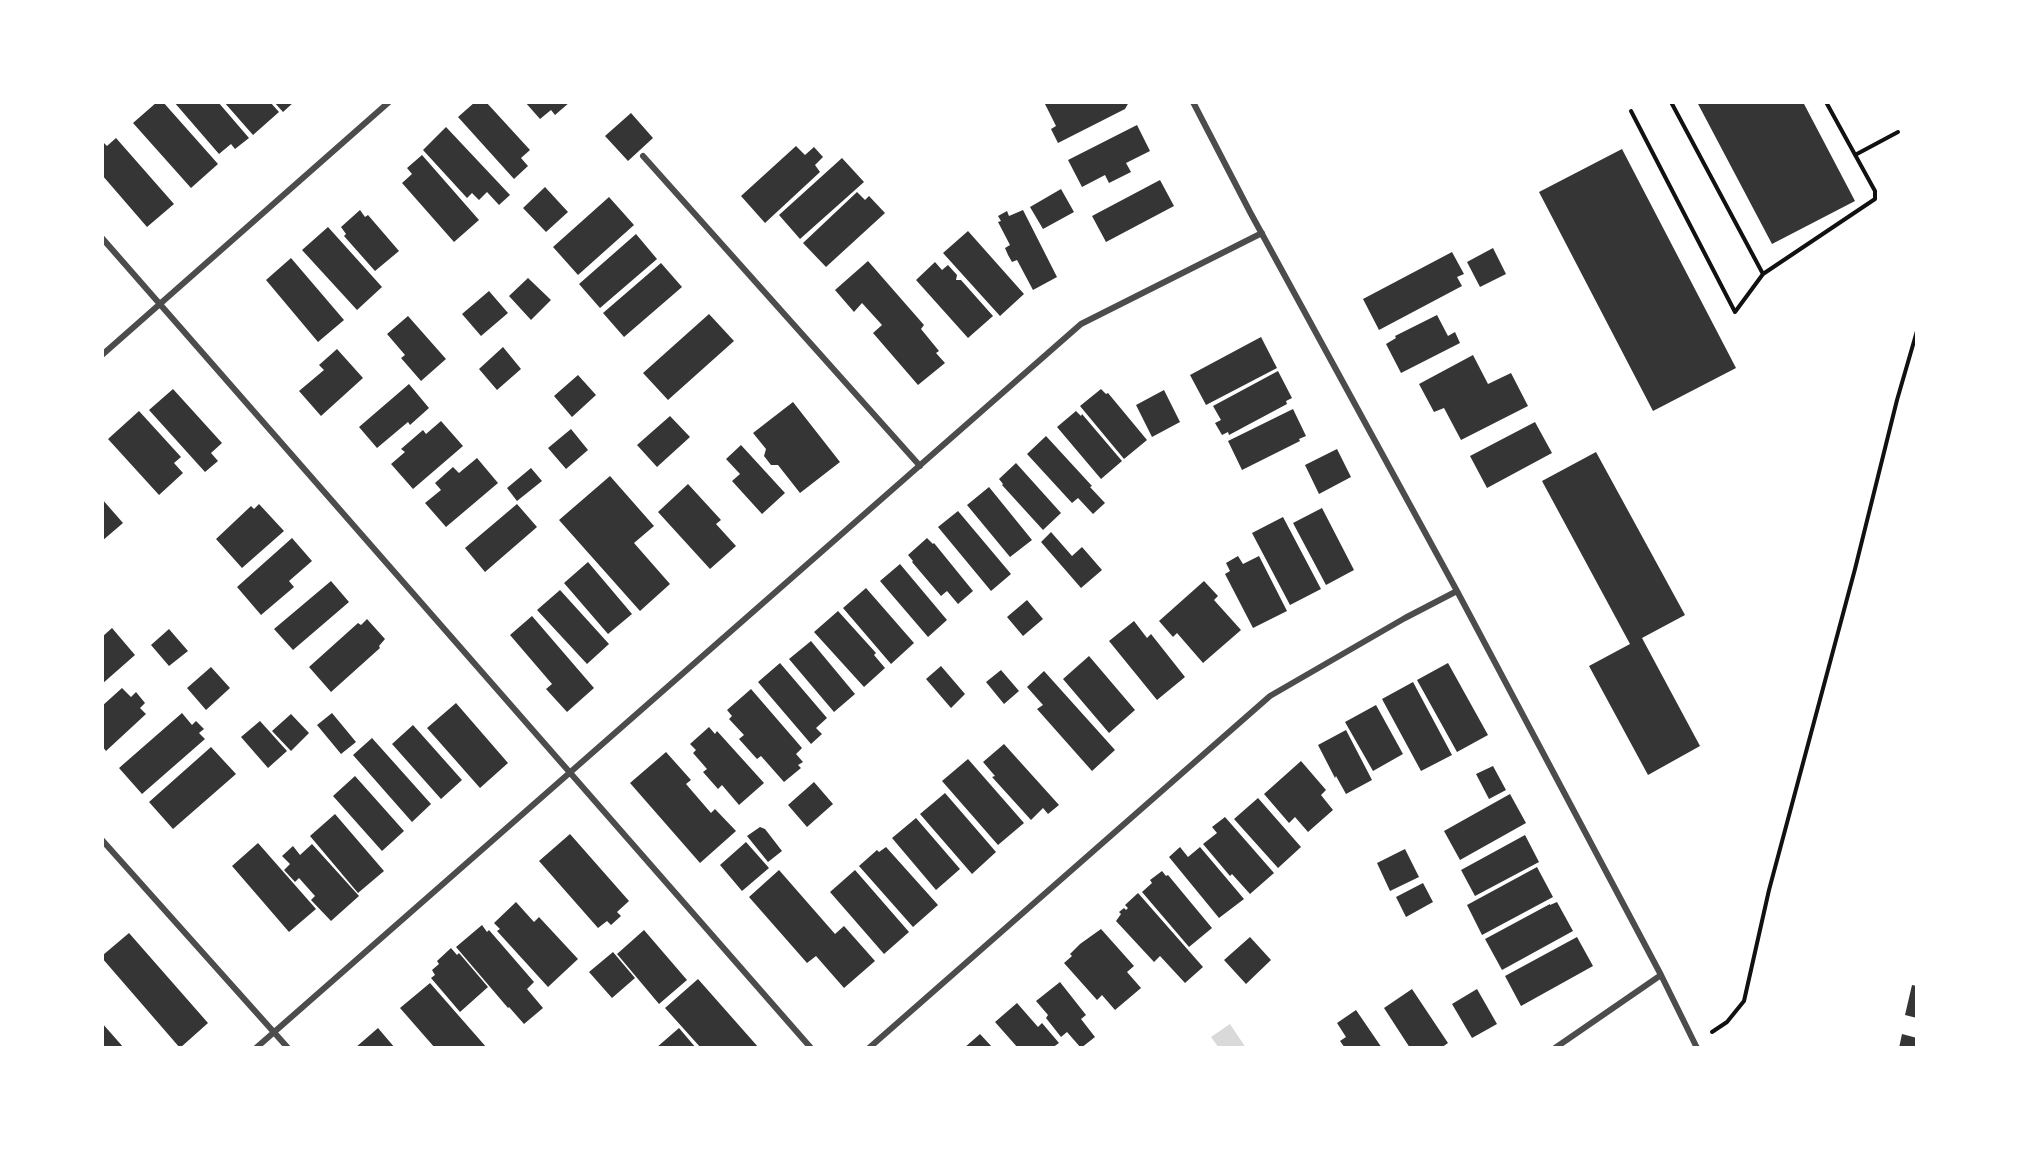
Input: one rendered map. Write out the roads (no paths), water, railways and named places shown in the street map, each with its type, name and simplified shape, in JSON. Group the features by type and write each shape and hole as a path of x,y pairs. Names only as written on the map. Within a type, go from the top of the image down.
{"street":[{"path":"102,355 389,102"},
{"path":"1193,102 1457,591 1661,975 1696,1046"},
{"path":"643,156 920,466"},
{"path":"256,1048 1081,324 1262,233"},
{"path":"102,238 811,1048"},
{"path":"869,1048 1270,696 1405,618 1457,591"},
{"path":"102,840 288,1048"},
{"path":"1555,1048 1661,975"}]}
